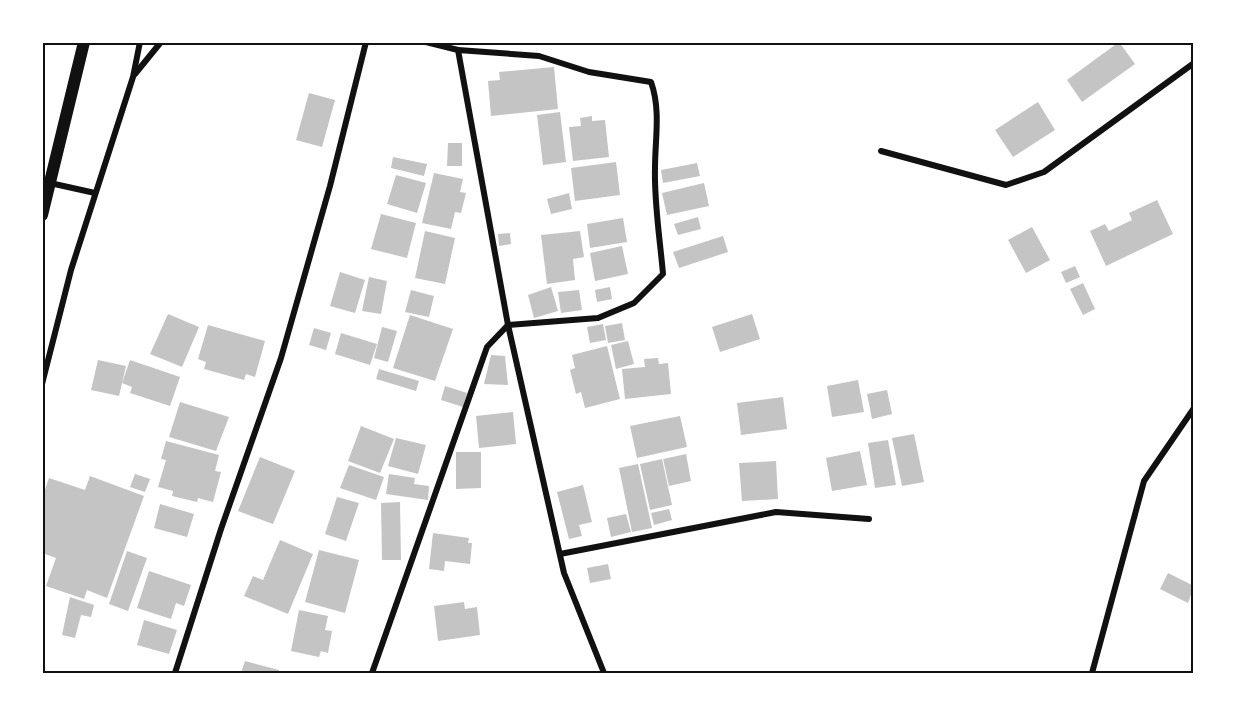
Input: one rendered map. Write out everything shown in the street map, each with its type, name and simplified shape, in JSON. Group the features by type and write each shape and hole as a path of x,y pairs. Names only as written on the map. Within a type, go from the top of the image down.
{"main road":[{"path":"42,215 84,42"}],"street":[{"path":"42,384 71,270 133,77 140,42"},
{"path":"133,77 161,42"},
{"path":"175,673 221,529 281,358 330,186 366,42"},
{"path":"372,673 487,347 508,325 598,318 634,303 663,274 655,169 658,134 656,95 651,82 589,72 538,56 458,50 426,42"},
{"path":"458,50 508,325 564,573 604,673"},
{"path":"881,151 1006,185 1044,172 1194,63"},
{"path":"50,183 95,194"},
{"path":"1092,673 1144,482 1194,408"},
{"path":"560,554 776,512 869,519"}],"building":[{"path":"1119,42 1135,64 1082,102 1067,80"},
{"path":"554,67 558,109 491,116 488,81 500,80 499,72"},
{"path":"309,93 335,100 322,147 296,140"},
{"path":"1038,102 1055,130 1013,157 995,130"},
{"path":"560,112 566,162 543,165 537,115"},
{"path":"592,116 592,121 605,120 609,157 573,161 569,127 581,126 580,118"},
{"path":"448,143 462,143 462,166 447,166"},
{"path":"393,157 427,164 424,176 391,168"},
{"path":"616,162 620,195 575,201 571,168"},
{"path":"697,163 700,176 663,183 661,170"},
{"path":"434,173 463,179 460,192 466,193 461,213 455,212 451,229 422,223"},
{"path":"396,175 426,183 417,213 387,204"},
{"path":"704,183 709,206 667,215 662,193"},
{"path":"569,193 572,209 551,214 547,199"},
{"path":"1157,200 1173,234 1106,266 1090,231 1105,224 1109,231 1132,220 1129,213"},
{"path":"381,214 416,223 407,258 371,249"},
{"path":"698,217 701,229 678,235 674,224"},
{"path":"623,218 627,242 590,248 587,224"},
{"path":"1032,227 1050,260 1026,273 1008,240"},
{"path":"425,231 455,238 445,284 415,278"},
{"path":"580,231 584,257 573,259 575,280 547,284 541,235"},
{"path":"510,233 511,244 499,246 498,234"},
{"path":"723,236 728,252 679,268 673,252"},
{"path":"622,246 628,274 595,281 590,253"},
{"path":"1075,266 1080,277 1066,283 1061,272"},
{"path":"340,272 365,280 355,313 330,306"},
{"path":"369,277 387,281 381,314 362,311"},
{"path":"1083,283 1095,309 1083,315 1070,289"},
{"path":"551,287 558,311 534,318 528,295"},
{"path":"610,287 612,299 597,302 595,290"},
{"path":"411,290 434,296 429,317 405,312"},
{"path":"579,290 582,310 561,313 558,292"},
{"path":"168,314 199,327 182,367 150,354"},
{"path":"752,314 760,339 720,352 712,327"},
{"path":"410,315 453,329 435,381 393,368"},
{"path":"622,323 625,340 608,343 605,326"},
{"path":"603,324 606,340 590,343 587,327"},
{"path":"208,325 265,341 255,377 246,374 244,380 204,369 206,362 198,359"},
{"path":"382,327 397,331 388,362 374,358"},
{"path":"314,328 331,333 326,350 309,345"},
{"path":"341,333 377,344 370,365 335,354"},
{"path":"628,341 634,364 616,369 611,345"},
{"path":"607,346 620,399 585,408 581,392 576,394 570,370 575,368 572,355"},
{"path":"491,355 505,356 508,385 484,384"},
{"path":"658,358 659,364 668,363 671,394 625,399 622,369 645,367 644,359"},
{"path":"98,360 126,366 119,396 91,390"},
{"path":"130,360 180,377 170,406 130,393 132,387 122,383"},
{"path":"379,369 419,381 416,391 376,379"},
{"path":"858,380 864,412 832,417 827,386"},
{"path":"445,386 467,393 463,407 441,400"},
{"path":"887,390 892,414 872,419 867,394"},
{"path":"783,397 787,429 741,435 737,403"},
{"path":"180,402 229,417 216,451 169,437"},
{"path":"513,412 516,444 479,448 476,416"},
{"path":"680,416 687,447 637,458 630,426"},
{"path":"361,426 394,439 380,473 348,461"},
{"path":"914,434 924,482 902,486 892,438"},
{"path":"396,438 426,445 418,474 388,466"},
{"path":"888,440 896,485 875,488 868,443"},
{"path":"166,441 219,455 215,471 221,472 213,502 198,498 197,502 172,496 173,491 158,487 166,460 161,459"},
{"path":"860,451 867,485 832,491 826,458"},
{"path":"456,452 481,452 481,488 456,489"},
{"path":"686,454 691,481 669,486 663,459"},
{"path":"260,457 295,471 273,524 238,511"},
{"path":"662,459 672,505 650,510 640,464"},
{"path":"776,461 778,499 742,501 739,463"},
{"path":"638,464 652,528 632,532 619,468"},
{"path":"349,465 384,477 376,500 340,488"},
{"path":"135,474 150,479 145,492 130,487"},
{"path":"389,474 415,478 414,484 429,486 428,500 386,494"},
{"path":"90,476 144,496 107,598 87,590 84,599 46,586 56,558 42,553 42,498 49,478 85,490"},
{"path":"583,485 592,522 579,525 582,536 569,539 557,492"},
{"path":"337,497 359,503 346,541 325,534"},
{"path":"400,502 401,560 382,560 381,503"},
{"path":"160,504 194,514 187,537 154,528"},
{"path":"669,509 672,520 654,525 651,513"},
{"path":"626,514 631,532 611,537 607,518"},
{"path":"433,533 469,538 468,543 472,543 470,564 445,561 444,571 429,569"},
{"path":"280,540 313,554 288,614 244,596 253,576 263,580"},
{"path":"319,550 359,560 345,613 305,602"},
{"path":"127,551 147,558 128,611 109,604"},
{"path":"608,564 611,579 590,583 587,568"},
{"path":"149,571 191,585 184,606 176,603 171,619 137,608"},
{"path":"1168,573 1194,586 1188,603 1160,589"},
{"path":"70,597 94,605 91,617 81,615 75,638 62,635"},
{"path":"464,602 465,609 477,607 480,635 438,641 434,606"},
{"path":"299,610 328,616 325,630 332,631 328,653 321,651 319,657 291,651"},
{"path":"144,620 177,630 169,654 137,645"},
{"path":"245,661 279,670 278,673 241,673"}]}
